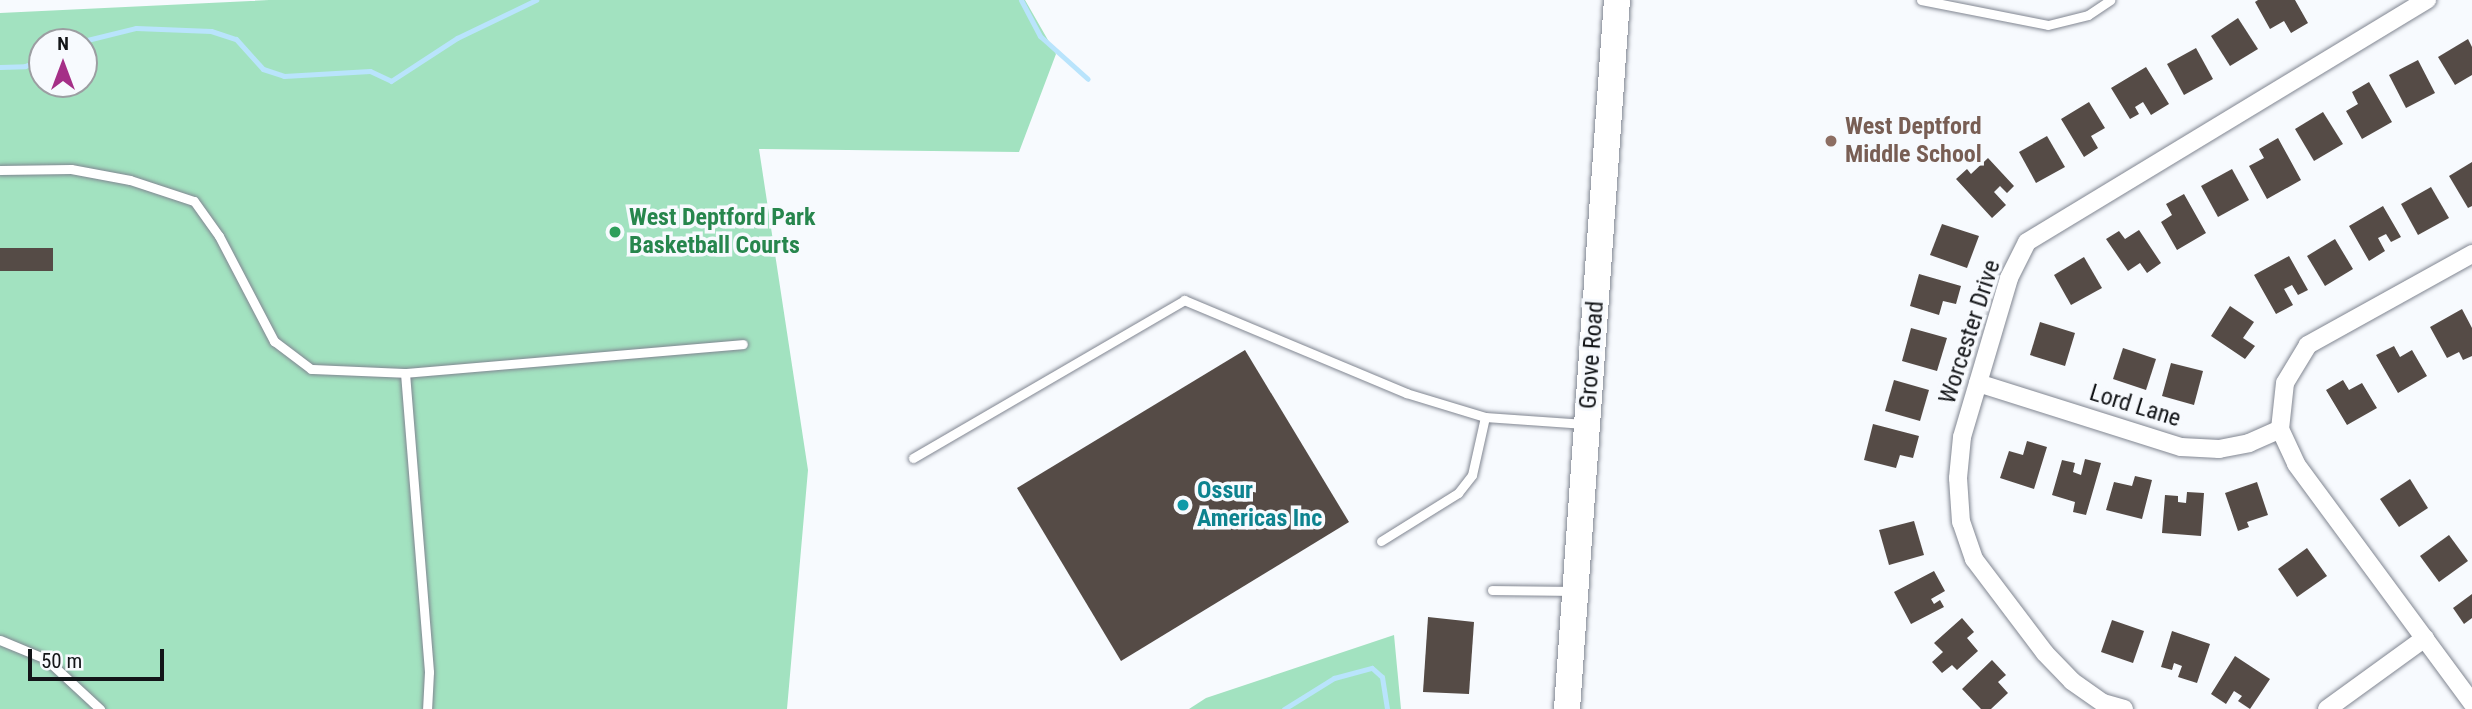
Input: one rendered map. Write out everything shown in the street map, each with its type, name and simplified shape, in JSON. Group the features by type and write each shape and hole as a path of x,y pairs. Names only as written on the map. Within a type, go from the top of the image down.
{"main road":[{"name":"Grove Road","path":"1567,709 1573,591 1617,0"}],"street":[{"name":"Worcester Drive","path":"2124,709 2103,703 2072,681 1974,559 1961,523 1958,478 1962,437 2009,278 2027,242 2427,0"},
{"path":"2472,254 2308,345 2285,383 2280,429 2296,464 2472,703"},
{"name":"Lord Lane","path":"1978,383 2181,447 2218,449 2249,443 2280,429"},
{"path":"2328,709 2425,638"}],"lane":[{"path":"1921,0 2048,25 2088,15 2110,0"},
{"path":"0,170 71,169 130,180 194,201 219,236 274,341 311,369 405,373 743,344"},
{"path":"913,458 1184,300 1406,394 1485,417 1587,424"},
{"path":"405,373 429,672 427,709"},
{"path":"1381,541 1458,493 1472,475 1485,417"},
{"path":"1492,590 1573,591"},
{"path":"0,640 46,659 100,709"}],"green space":[{"path":"269,0 1025,0 1056,54 1019,152 759,149 808,470 787,709 0,709 0,13"},
{"path":"1394,635 1401,709 1189,709 1206,698"}],"building":[{"path":"2295,0 2308,23 2291,33 2284,21 2270,29 2255,2"},
{"path":"2238,18 2258,49 2230,66 2211,36"},
{"path":"2468,39 2472,47 2472,75 2455,85 2438,57"},
{"path":"2196,48 2213,79 2184,95 2167,64"},
{"path":"2418,60 2435,93 2406,108 2389,75"},
{"path":"2146,67 2169,104 2151,115 2143,102 2135,107 2139,114 2130,119 2111,88"},
{"path":"2369,82 2392,122 2362,139 2346,111 2358,104 2352,92"},
{"path":"2089,102 2105,128 2091,136 2098,148 2084,157 2061,119"},
{"path":"2323,112 2343,144 2314,161 2295,129"},
{"path":"2047,136 2065,167 2036,183 2019,152"},
{"path":"2278,138 2301,180 2267,199 2249,166 2264,158 2259,149"},
{"path":"1988,158 2014,186 2007,193 2000,186 1994,192 2006,205 1992,218 1956,179 1967,169 1971,174"},
{"path":"2472,162 2472,206 2468,208 2449,176"},
{"path":"2232,169 2249,200 2218,217 2201,186"},
{"path":"2431,187 2449,218 2418,235 2401,204"},
{"path":"2184,194 2206,233 2177,250 2161,222 2172,215 2166,204"},
{"path":"2383,206 2401,237 2391,242 2386,234 2378,238 2385,251 2369,261 2349,226"},
{"path":"1942,224 1979,236 1967,268 1930,255"},
{"path":"2139,230 2161,263 2147,273 2140,263 2128,271 2106,239 2119,231 2125,239"},
{"path":"2335,239 2353,269 2325,286 2307,256"},
{"path":"0,248 53,248 53,271 0,271"},
{"path":"2289,256 2308,290 2298,295 2292,285 2284,289 2293,305 2276,314 2254,275"},
{"path":"2084,257 2102,288 2071,305 2054,275"},
{"path":"1919,274 1961,286 1956,304 1943,301 1939,315 1910,306"},
{"path":"2230,306 2254,322 2243,338 2255,346 2245,359 2211,336"},
{"path":"2462,309 2472,328 2472,356 2463,360 2459,352 2447,358 2430,327"},
{"path":"2040,322 2075,333 2065,366 2030,355"},
{"path":"1911,328 1947,338 1937,371 1902,361"},
{"path":"2394,346 2400,357 2412,350 2427,376 2398,393 2376,355"},
{"path":"2123,348 2156,359 2146,390 2113,379"},
{"name":"Ossur Americas Inc","path":"1245,350 1349,522 1121,661 1017,488"},
{"path":"2171,363 2203,371 2194,405 2162,396"},
{"path":"1894,380 1929,390 1920,421 1885,411"},
{"path":"2343,380 2349,390 2362,383 2377,408 2347,425 2326,390"},
{"path":"1873,424 1919,436 1913,458 1900,455 1896,468 1864,460"},
{"path":"2027,441 2047,447 2034,489 2000,478 2009,451 2023,455"},
{"path":"2085,459 2101,463 2086,515 2073,512 2075,502 2052,495 2062,460 2075,463 2073,472 2081,475"},
{"path":"2135,476 2152,480 2142,519 2106,510 2114,482 2132,486"},
{"path":"2410,479 2428,508 2399,527 2380,499"},
{"path":"2257,482 2268,515 2247,522 2249,527 2238,531 2225,493"},
{"path":"2187,492 2204,493 2201,536 2162,533 2165,495 2178,496 2178,502 2186,503"},
{"path":"1914,521 1924,555 1889,565 1879,530"},
{"path":"2449,535 2468,561 2439,582 2420,556"},
{"path":"2307,548 2327,576 2297,597 2278,569"},
{"path":"1934,571 1945,591 1931,599 1934,604 1940,600 1944,607 1911,624 1894,592"},
{"path":"2472,594 2472,618 2464,624 2453,608"},
{"path":"1428,617 1474,622 1469,694 1423,692"},
{"path":"1962,618 1974,632 1967,638 1978,651 1957,670 1952,665 1942,673 1932,662 1943,652 1934,643"},
{"path":"2112,620 2144,631 2133,663 2101,652"},
{"path":"2172,631 2210,644 2197,683 2178,677 2182,666 2174,663 2172,670 2161,667"},
{"path":"2235,656 2270,679 2250,709 2238,701 2242,696 2234,691 2226,704 2211,694"},
{"path":"1992,660 2006,675 1998,682 2008,693 1991,709 1981,709 1962,689"}],"waterway":[{"path":"98,37 136,28 211,31 236,39 263,69 284,76 370,71 391,81 457,38 536,0"},
{"path":"1021,0 1040,36 1088,79"},
{"path":"0,67 28,65"},
{"path":"1284,709 1334,678 1372,668 1382,677 1387,709"}],"place":[{"name":"West Deptford Middle School","path":"1831,141"},
{"name":"West Deptford Park Basketball Courts","path":"615,232"},
{"name":"Ossur Americas Inc","path":"1183,505"}]}
